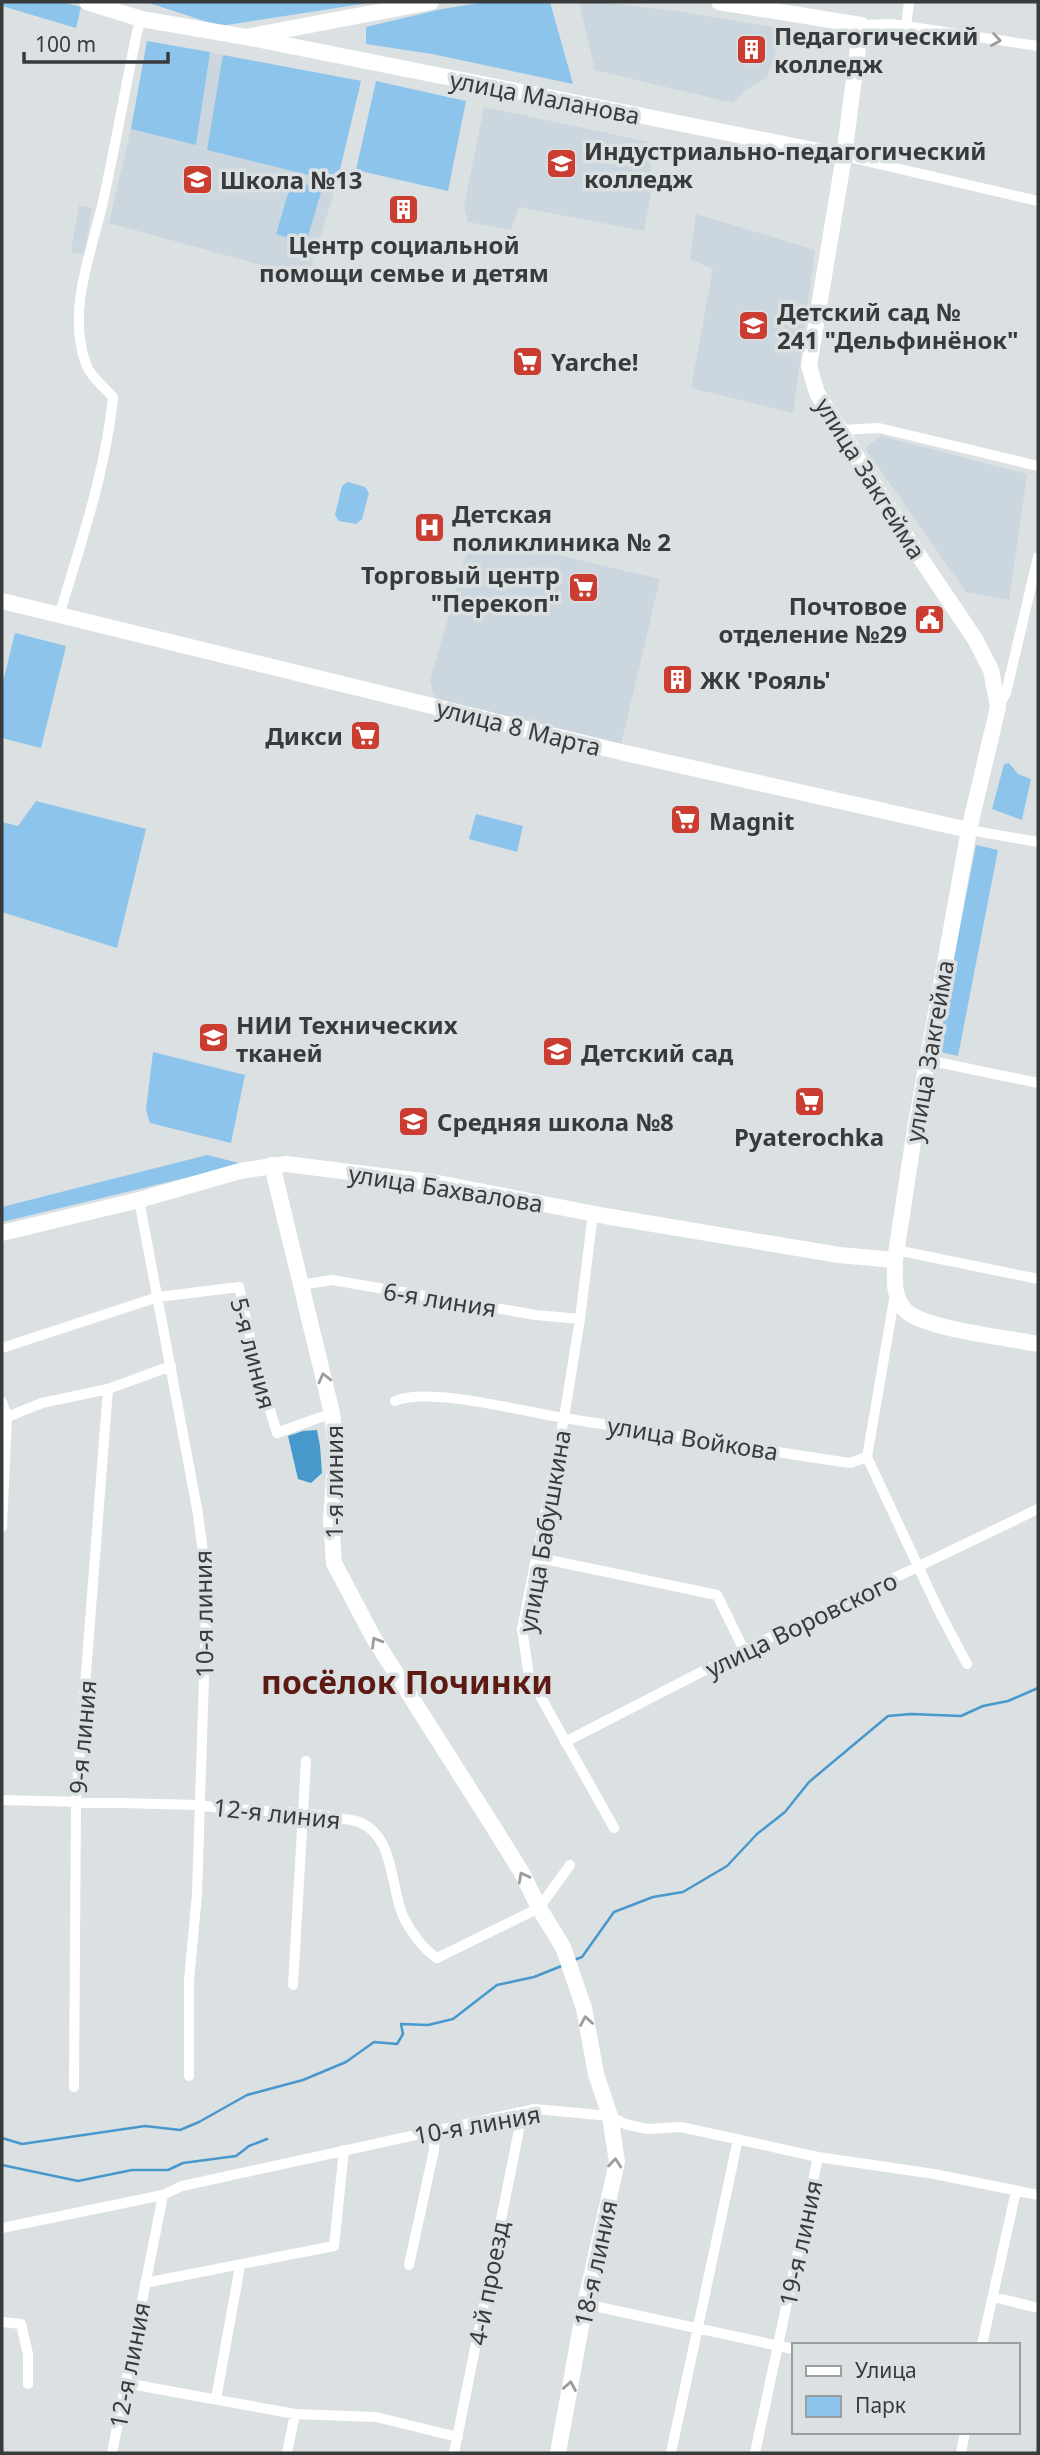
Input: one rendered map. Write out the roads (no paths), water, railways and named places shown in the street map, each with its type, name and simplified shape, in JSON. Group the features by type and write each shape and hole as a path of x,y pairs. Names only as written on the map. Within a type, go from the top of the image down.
{"street":[{"name":"улица Маланова","path":"86,2 141,19 246,37 844,156"},
{"name":"улица Маланова","path":"246,37 431,2"},
{"path":"719,2 776,6 861,25 906,26 1038,46"},
{"path":"906,26 909,2"},
{"path":"59,616 82,540 111,420 113,397 86,367 80,336 79,307 136,32 141,19"},
{"name":"улица Закгейма","path":"861,25 844,156 809,366 817,393 911,544 975,639 991,670 998,707"},
{"path":"844,156 1038,201"},
{"path":"840,430 879,429 1038,466"},
{"name":"улица Закгейма","path":"895,1294 895,1255 969,830 1038,557"},
{"name":"улица 8 Марта","path":"2,601 625,753 969,830 1038,842"},
{"path":"927,1059 1038,1083"},
{"name":"улица Бахвалова","path":"2,1233 272,1165 438,1183 593,1213 839,1255 895,1255"},
{"name":"1-я линия","path":"272,1165 332,1413 337,1450 331,1519 334,1563 373,1637 494,1828 563,1947 584,2008 596,2074"},
{"name":"10-я линия","path":"139,1200 198,1514 207,1583 197,1894 189,1981 188,2076"},
{"name":"улица Бабушкина","path":"593,1213 564,1418 522,1629 529,1676 614,1828"},
{"path":"895,1255 1038,1279"},
{"name":"6-я линия","path":"301,1285 332,1280 580,1319"},
{"name":"5-я линия","path":"2,1348 158,1297 239,1287 255,1360 276,1433 332,1413"},
{"path":"895,1294 907,1312 926,1323 1038,1344"},
{"path":"895,1294 867,1458 918,1568 967,1664"},
{"path":"4,1418 43,1403 108,1389 171,1366"},
{"name":"9-я линия","path":"74,2087 76,1802 108,1389"},
{"name":"улица Войкова","path":"395,1401 406,1396 435,1397 850,1463 867,1458"},
{"path":"2,1402 2,1527"},
{"name":"улица Воровского","path":"565,1742 744,1650 1038,1509"},
{"path":"535,1557 717,1595 744,1650"},
{"path":"293,1985 306,1761"},
{"name":"12-я линия","path":"2,1800 198,1805 223,1809 302,1812 358,1821 372,1829 383,1843 403,1917 426,1951 437,1958 538,1908"},
{"path":"538,1908 570,1865"},
{"name":"18-я линия","path":"558,2453 584,2304 617,2162 610,2116 596,2074"},
{"name":"10-я линия","path":"2,2228 535,2109 610,2116 625,2124 647,2129 681,2127 818,2157 934,2174 1038,2195"},
{"name":"4-й проезд","path":"454,2453 519,2130 519,2112"},
{"path":"409,2265 435,2130"},
{"path":"671,2453 738,2139"},
{"path":"145,2284 334,2246 344,2150"},
{"name":"19-я линия","path":"755,2453 818,2157"},
{"path":"982,2343 1016,2191"},
{"name":"12-я линия","path":"112,2453 163,2194"},
{"path":"216,2399 240,2266"},
{"path":"994,2297 1038,2308"},
{"path":"584,2304 792,2350"},
{"path":"2,2322 21,2324 28,2354 28,2384"},
{"path":"125,2383 295,2414 376,2417 458,2437"},
{"path":"287,2453 295,2414"},
{"path":"961,2453 965,2434"}],"waterway":[{"path":"574,1960 582,1957 614,1912 653,1897 683,1892 727,1866 757,1834 785,1812 809,1782 888,1716 961,1716 1038,1688"},
{"path":"2,2138 22,2144 145,2126 180,2130 247,2095 303,2080 346,2062 374,2042 397,2044 403,2034 401,2024 428,2025 453,2019 497,1985 534,1977 564,1965"},
{"path":"2,2165 78,2181 132,2170 168,2170 183,2163 236,2156 249,2146 267,2139"}],"place":[{"name":"Педагогический колледж","path":"751,49"},
{"name":"Индустриально-педагогический колледж","path":"561,164"},
{"name":"Школа №13","path":"197,179"},
{"name":"Центр социальной помощи семье и детям","path":"404,210"},
{"name":"Детский сад № 241 \"Дельфинёнок\"","path":"754,325"},
{"name":"Yarche!","path":"528,361"},
{"name":"Детская поликлиника № 2","path":"429,527"},
{"name":"Торговый центр \"Перекоп\"","path":"583,588"},
{"name":"Почтовое отделение №29","path":"930,619"},
{"name":"ЖК 'Рояль'","path":"677,679"},
{"name":"Дикси","path":"366,735"},
{"name":"Magnit","path":"686,820"},
{"name":"НИИ Технических тканей","path":"213,1038"},
{"name":"Детский сад","path":"558,1052"},
{"name":"Pyaterochka","path":"809,1102"},
{"name":"Средняя школа №8","path":"414,1121"}],"district":[{"name":"посёлок Починки","path":"407,1681"}]}
